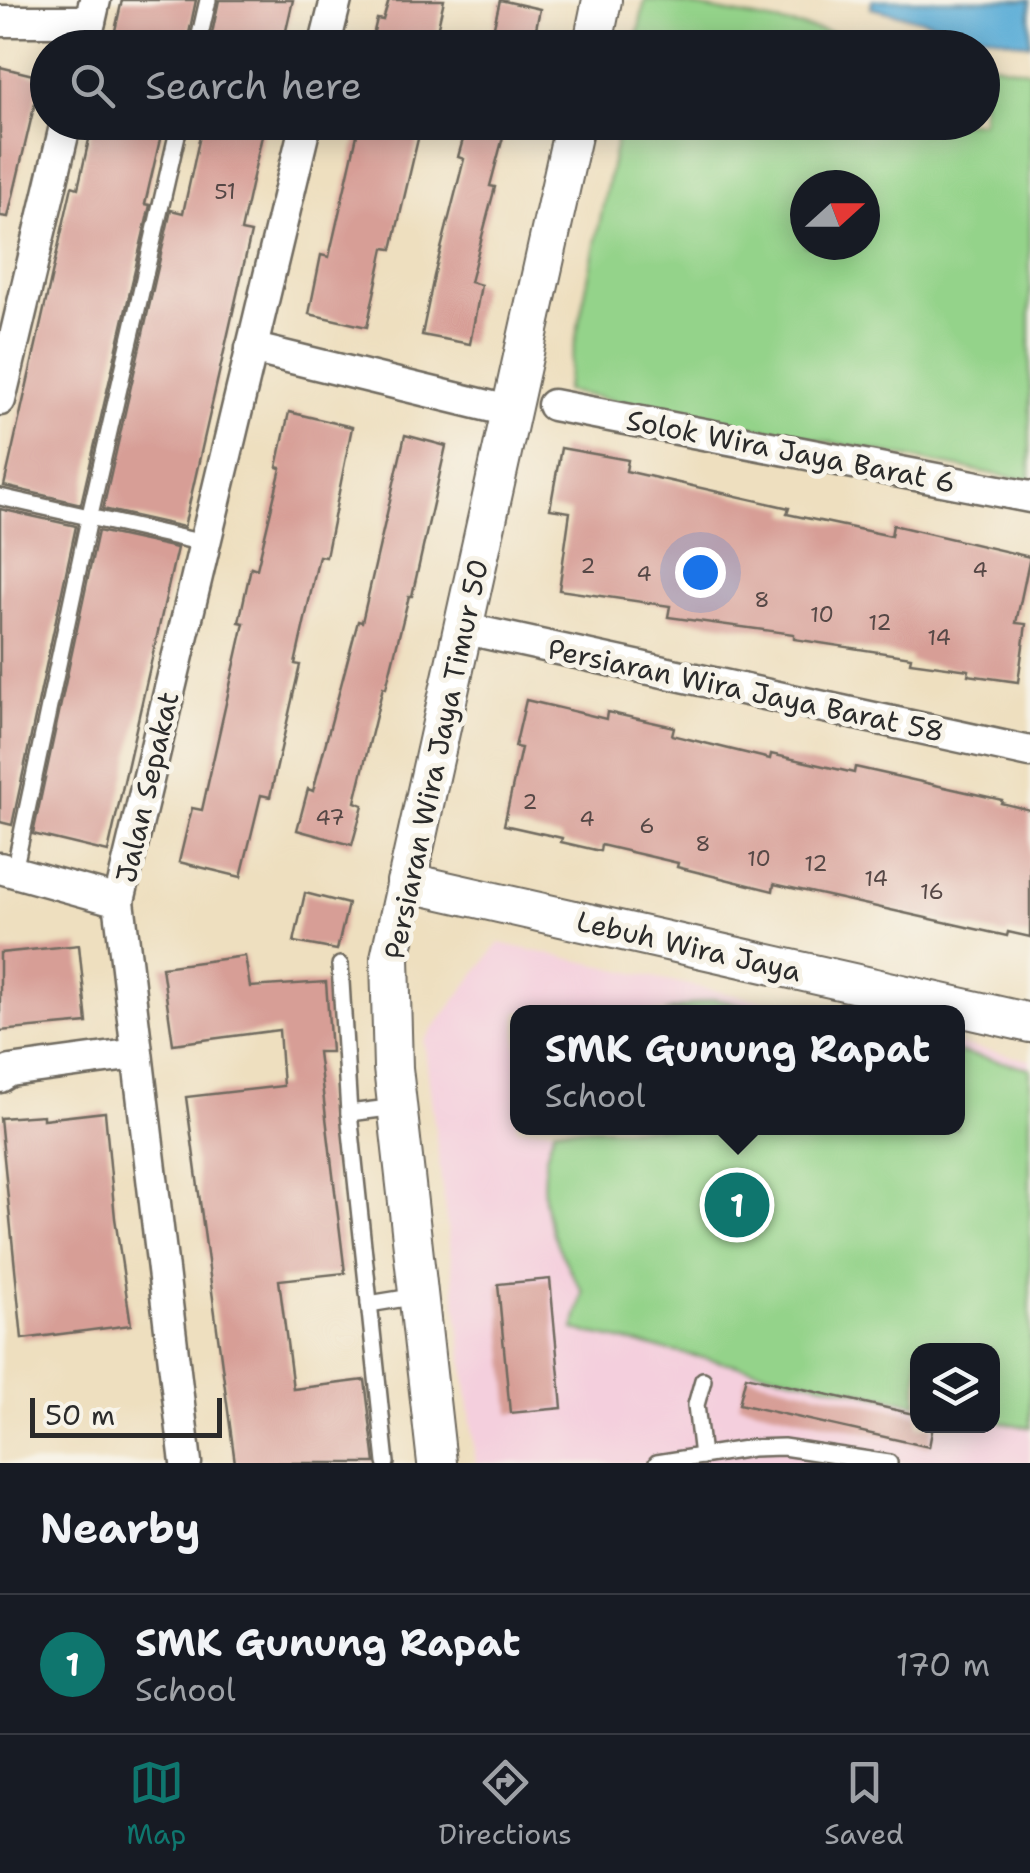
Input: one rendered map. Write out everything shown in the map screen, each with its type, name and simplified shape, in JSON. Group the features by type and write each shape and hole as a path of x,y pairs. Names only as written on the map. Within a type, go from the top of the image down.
{"street":[{"path":"328,30 336,0"},
{"path":"596,30 602,0"},
{"path":"0,22 90,23"},
{"path":"0,400 62,140"},
{"name":"Jalan Sepakat","path":"186,1463 120,901 302,140"},
{"name":"Persiaran Wira Jaya Timur 50","path":"437,1463 397,1107 390,958 572,140"},
{"path":"251,348 513,412"},
{"name":"Solok Wira Jaya Barat 6","path":"553,405 1030,497"},
{"name":"Persiaran Wira Jaya Barat 58","path":"462,628 1030,752"},
{"path":"7,869 120,901"},
{"name":"Lebuh Wira Jaya","path":"406,882 950,1005"},
{"name":"Lebuh Wira Jaya","path":"965,1008 1030,1023"},
{"path":"0,1077 10,1072 136,1054"}],"lane":[{"path":"201,30 208,0"},
{"path":"7,869 176,140"},
{"path":"0,496 204,543"},
{"path":"340,965 349,1114 386,1463"},
{"path":"349,1114 397,1107"},
{"path":"369,1304 418,1296"},
{"path":"702,1456 696,1405 703,1380"},
{"path":"658,1463 702,1456 751,1456 783,1447 890,1463"}],"shaded area":[{"path":"499,943 780,1005 510,1005 510,1135 965,1135 965,1046 1030,1060 1030,1463 476,1463 424,1041"}],"green space":[{"path":"645,0 660,0 819,30 639,30"},
{"path":"1000,65 1030,71 1030,481 565,391 617,140 1000,140"},
{"path":"713,999 741,1005 691,1005"},
{"path":"965,1054 1030,1068 1030,1428 1000,1422 1000,1343 910,1343 910,1402 574,1330 583,1292 552,1232 543,1193 553,1135 965,1135"}],"water":[{"path":"872,0 1030,0 1030,45 1000,38 1000,30 966,30 871,8"}],"building":[{"path":"122,0 196,0 190,30 115,30"},
{"path":"219,0 293,0 286,30 213,30"},
{"path":"389,0 444,0 437,30 374,30 377,19 383,20"},
{"path":"500,0 540,9 536,30 493,30"},
{"path":"0,67 30,74 30,124 8,217 0,216"},
{"path":"89,140 160,140 145,204 150,205 81,504 4,486 72,186 78,188"},
{"path":"199,140 261,140 241,231 251,233 184,527 103,509 171,210 183,213"},
{"path":"356,140 418,140 392,249 384,248 367,327 309,314 321,255 329,257"},
{"path":"463,140 502,140 490,186 495,187 470,282 481,285 470,344 422,335 464,159 458,157"},
{"path":"289,412 352,427 326,557 319,556 295,664 300,665 270,797 261,795 241,877 179,862 192,808 202,810 244,623 239,622 251,567 257,569 281,468 277,467"},
{"path":"405,435 446,446 412,596 386,688 383,687 355,802 363,805 352,845 297,830 308,789 313,791 358,621 362,622"},
{"path":"561,448 628,460 626,471 789,508 787,514 891,536 893,525 1030,557 1016,623 1026,624 1018,682 910,662 911,657 794,639 794,634 668,617 670,606 559,590 570,512 550,509"},
{"path":"0,509 76,526 12,825 0,822"},
{"path":"98,531 177,548 108,852 33,834"},
{"path":"526,700 606,719 607,712 674,727 672,735 770,759 771,754 854,773 855,767 1002,800 1001,803 1030,810 1030,937 1008,932 1007,936 774,884 773,891 677,867 678,863 601,845 600,851 504,825 521,748 515,747"},
{"path":"305,893 348,904 337,950 294,942"},
{"path":"79,945 87,1023 0,1031 0,953"},
{"path":"245,956 250,987 326,982 331,1052 318,1052 345,1273 279,1280 293,1389 365,1380 375,1463 235,1463 186,1097 283,1086 279,1030 173,1044 162,967"},
{"path":"105,1112 131,1325 22,1339 0,1118 43,1115 43,1119"},
{"path":"550,1279 562,1408 510,1413 498,1284"},
{"path":"746,1376 910,1413 910,1433 932,1433 929,1447 739,1404"}],"place":[{"name":"SMK Gunung Rapat","path":"737,1205"}]}
